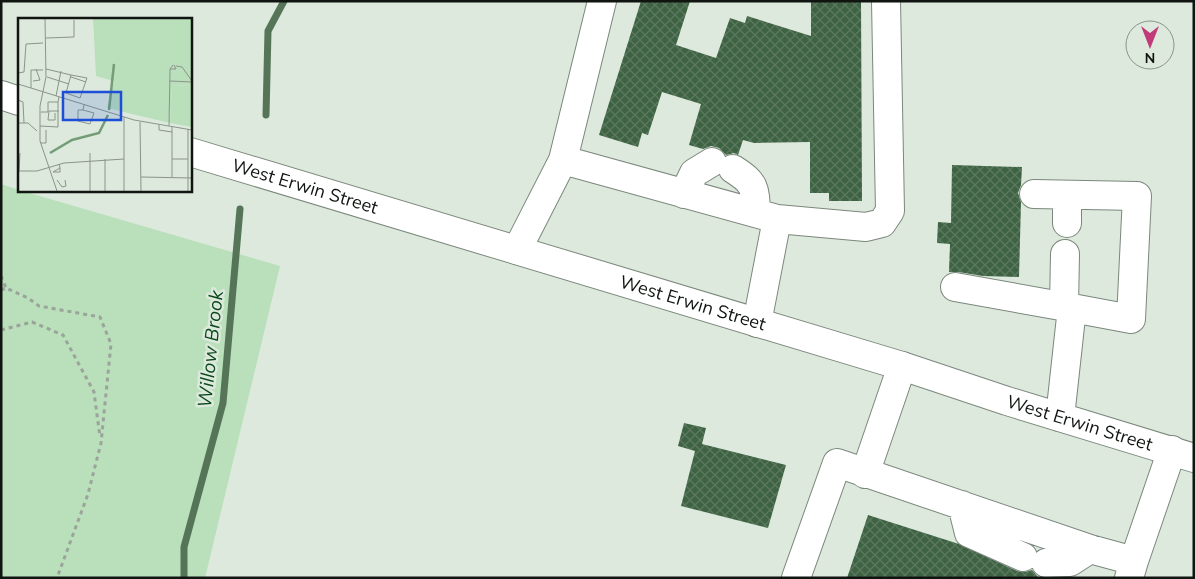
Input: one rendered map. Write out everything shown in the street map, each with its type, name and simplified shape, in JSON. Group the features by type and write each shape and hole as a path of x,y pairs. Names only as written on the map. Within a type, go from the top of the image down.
{"main road":[{"path":"517,250 563,160 602,1"},
{"path":"563,160 766,216 866,227 882,223 890,211 886,1"},
{"path":"1,95 18,100"},
{"name":"West Erwin Street","path":"191,152 902,366 1007,401 1183,454"},
{"path":"684,194 694,173 722,166 748,178 766,216 757,322"},
{"path":"955,287 1131,318 1137,196 1034,194"},
{"path":"1067,195 1067,223"},
{"path":"1060,417 1068,307 1065,254"},
{"path":"865,474 902,366"},
{"path":"796,578 837,463 1090,549 1132,569 1183,454"},
{"path":"962,505 969,533 1034,560 1070,562 1090,549"}],"path":[{"path":"1,276 6,288 28,298 39,306 100,317 110,344 101,443 88,494 57,578"},
{"path":"1,290 6,288"},
{"path":"1,330 32,322 63,335 94,392 101,443"}],"green space":[{"path":"1,184 18,191 280,266 205,578 1,578"}],"building":[{"path":"641,1 690,1 676,45 716,58 730,18 745,23 747,16 811,36 811,1 861,1 862,201 829,201 829,193 810,193 810,142 754,143 743,140 738,155 734,153 726,155 719,148 711,146 703,149 689,145 701,104 662,92 648,135 642,133 638,147 599,135"},
{"path":"952,165 1022,167 1021,185 1018,193 1021,202 1019,277 983,276 949,272 950,244 937,243 938,222 951,223"},
{"path":"684,423 706,428 702,444 786,465 768,528 681,506 695,451 678,446"},
{"path":"868,515 959,544 1017,571 1025,572 1032,570 1038,577 1043,578 847,578"}],"waterway":[{"name":"Willow Brook","path":"266,115 268,31 284,1"},
{"name":"Willow Brook","path":"184,578 184,547 223,403 240,209"}]}
